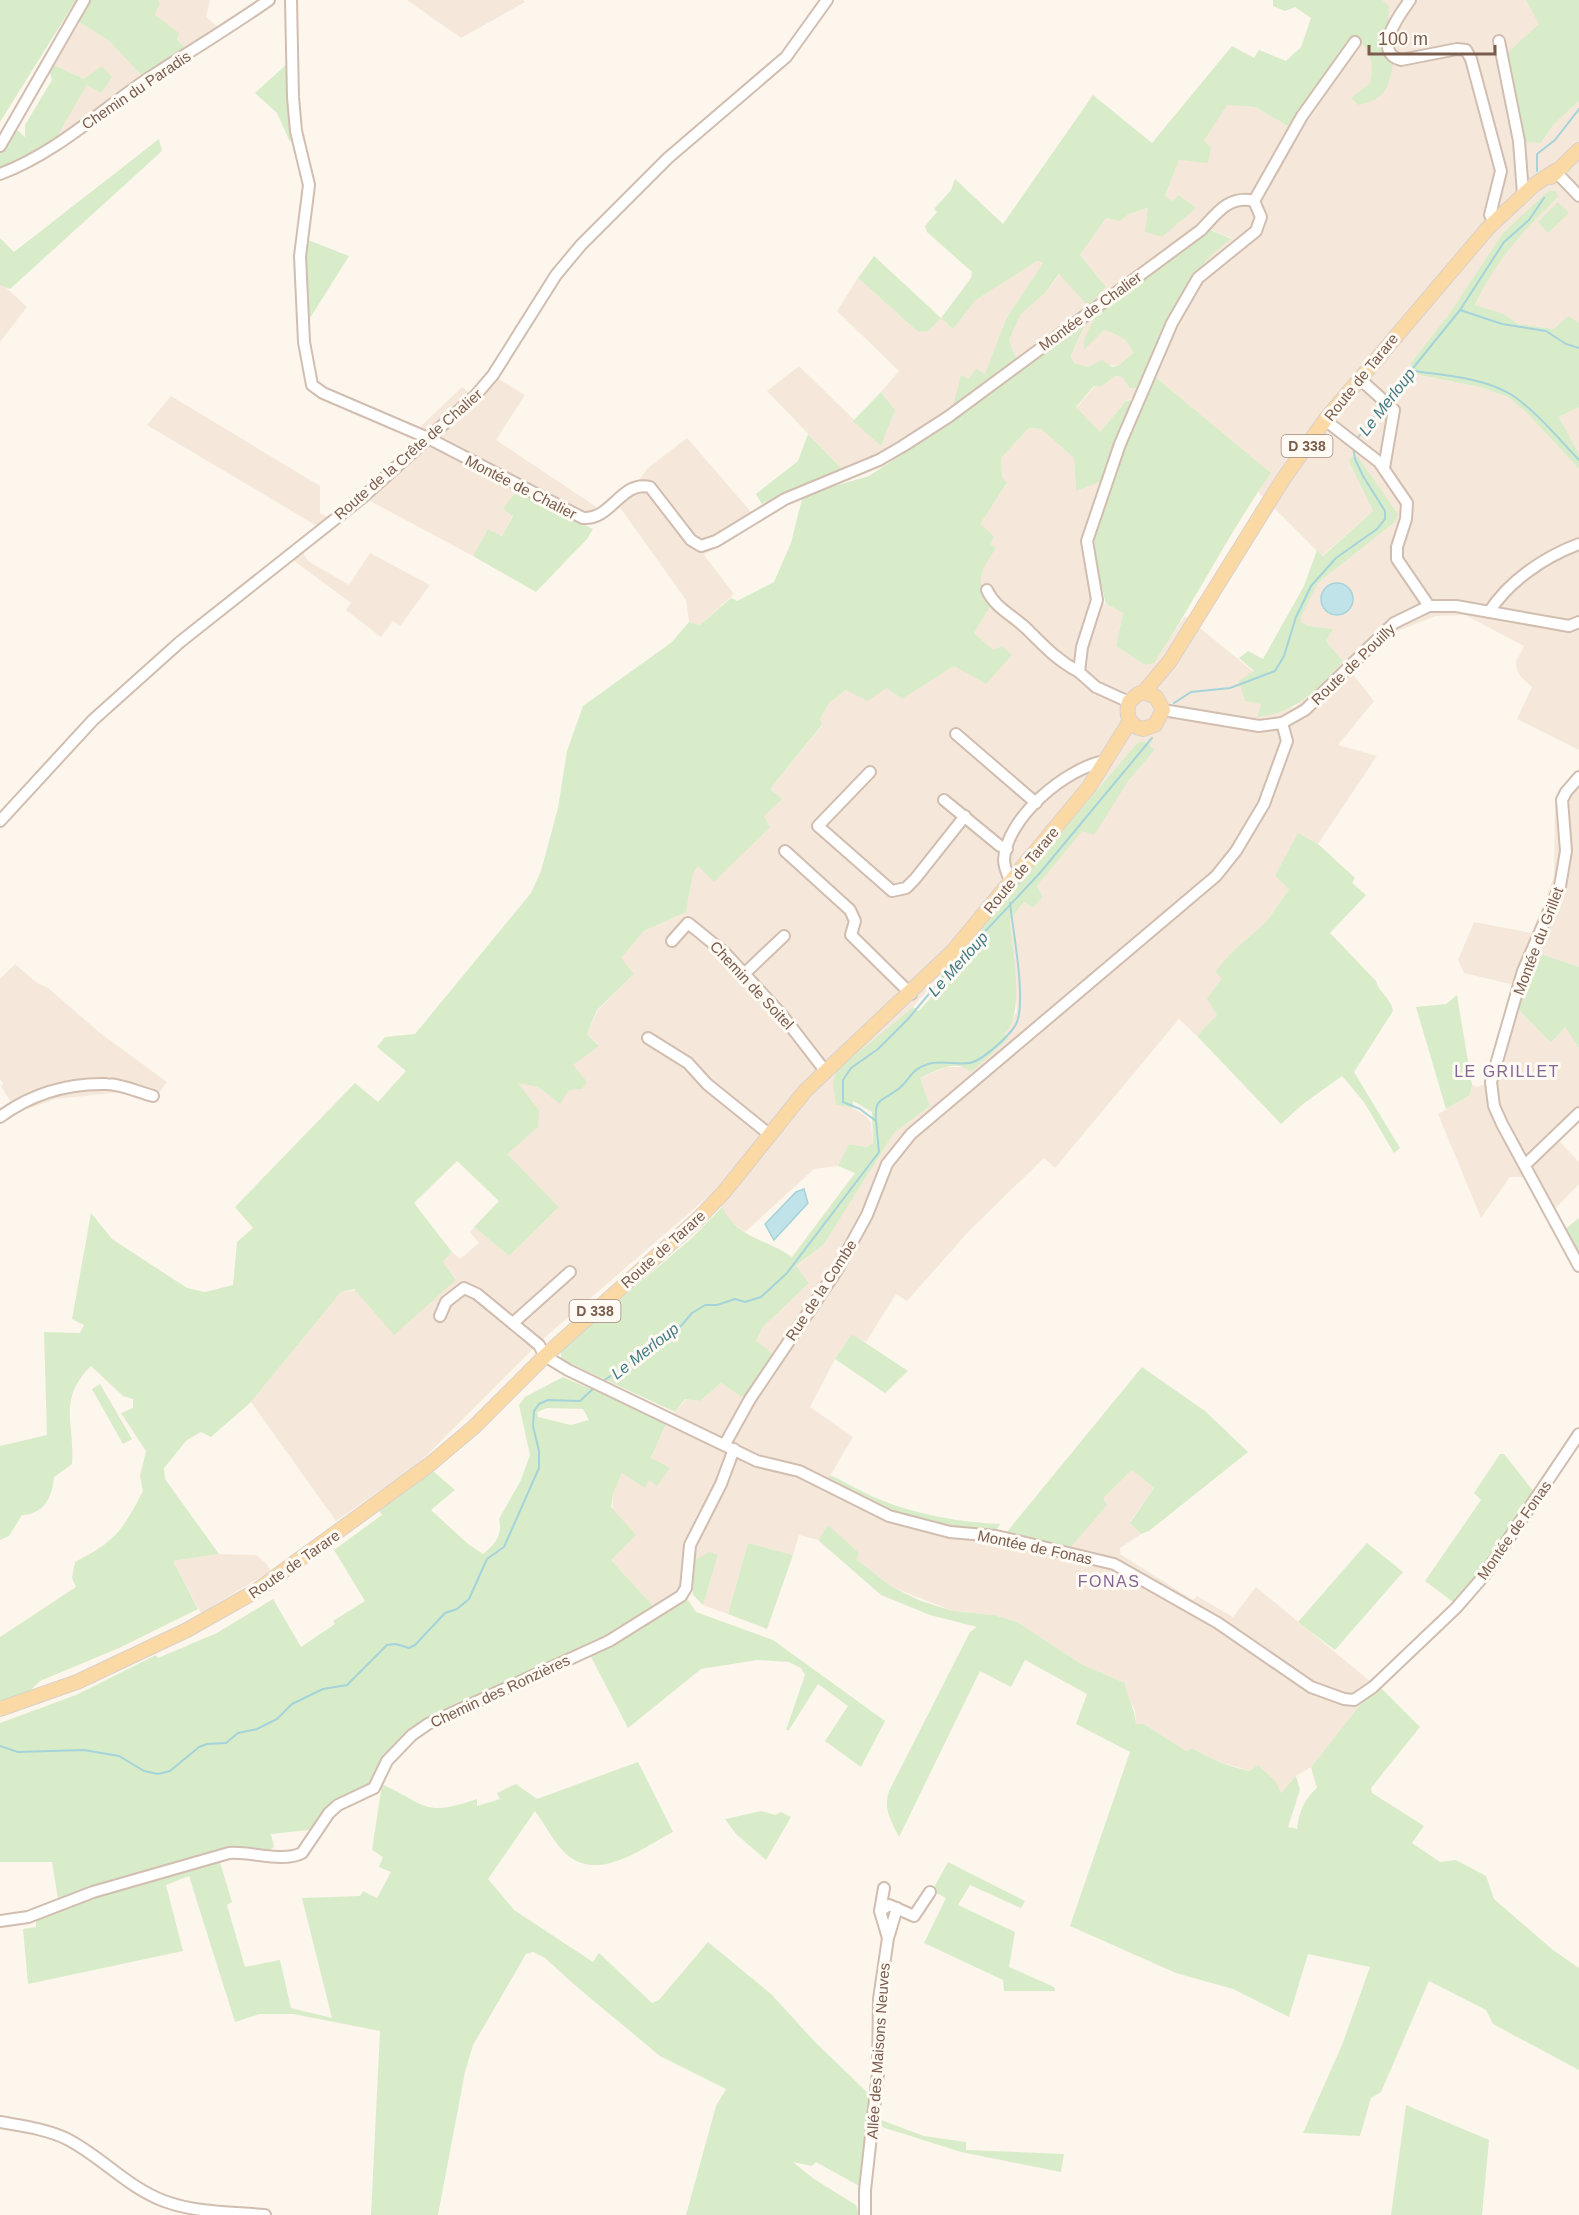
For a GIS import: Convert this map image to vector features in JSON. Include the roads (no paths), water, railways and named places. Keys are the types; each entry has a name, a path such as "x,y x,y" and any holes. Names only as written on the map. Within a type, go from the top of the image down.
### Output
{"main road":[{"name":"Route de Tarare","path":"1469,250 1579,150"},
{"name":"Route de Tarare","path":"1144,692 1170,661 1282,481 1325,420 1415,311 1494,222 1523,194 1555,171"},
{"path":"1134,724 1155,725 1170,661"},
{"path":"1134,724 1127,714 1129,702 1138,694 1144,692 1160,704"},
{"name":"Route de Tarare","path":"0,1709 44,1695 106,1668 201,1623 256,1591 438,1458 474,1427 545,1356 698,1219 724,1192 805,1091 911,994 953,951 1089,787 1105,761 1134,724"},
{"path":"1089,787 1134,724"}],"street":[{"path":"0,146 84,0"},
{"name":"Chemin du Paradis","path":"0,174 60,141 147,80 203,46 269,0"},
{"path":"291,0 292,97 296,131 309,185 300,256 308,376 312,385 323,393 428,438"},
{"name":"Route de la Crête de Chalier","path":"0,821 93,720 163,658 363,497 487,383 556,275 580,245 668,158 786,57 826,0"},
{"path":"1410,0 1394,23 1388,40 1389,53 1401,60 1457,49 1466,50 1471,58 1501,171 1490,215 1494,222"},
{"path":"1499,41 1519,141 1523,194"},
{"path":"1079,672 1082,646 1097,600 1087,541 1104,485 1172,323 1198,278 1256,231 1261,217 1254,201 1302,116 1355,42"},
{"path":"1555,171 1579,196"},
{"name":"Montée de Chalier","path":"428,438 583,518 598,517 632,487 640,485 650,487 690,540 701,546 707,545 785,499 879,460 903,447 948,417 1201,230 1233,200 1241,198 1254,201"},
{"path":"1360,380 1382,397 1394,410 1384,468"},
{"path":"1325,420 1364,448 1384,468 1407,503 1397,559 1429,606"},
{"path":"1489,612 1499,597 1515,582 1562,550 1579,544"},
{"path":"987,590 992,600 1027,629 1046,651 1079,672 1096,687 1129,702"},
{"name":"Route de Pouilly","path":"1160,704 1259,726 1282,723 1305,710 1394,623 1429,606 1456,606 1574,624"},
{"path":"1574,624 1579,633"},
{"name":"Rue de la Combe","path":"730,1446 750,1399 837,1270 867,1215 887,1164 911,1134 1216,876 1236,851 1264,804 1287,741 1282,723"},
{"path":"956,734 1036,803"},
{"path":"1011,883 1004,862 1007,849 1023,818 1068,774 1105,761"},
{"path":"870,772 818,826 892,891 906,888 915,879 965,816"},
{"name":"Montée du Grillet","path":"1579,777 1562,800 1566,851 1560,886 1523,971 1491,1082 1494,1106 1579,1266"},
{"path":"944,800 1000,846 1007,849"},
{"path":"785,851 850,910 855,921 851,935 911,994"},
{"name":"Chemin de Soitel","path":"672,941 688,923 725,953 782,1015 826,1072"},
{"path":"743,975 784,936"},
{"path":"648,1038 688,1063 707,1084 769,1134"},
{"path":"0,1117 20,1102 54,1089 108,1084 153,1096"},
{"path":"1525,1165 1579,1113"},
{"path":"513,1323 570,1272"},
{"name":"Montée de Fonas","path":"440,1316 446,1302 464,1288 477,1294 513,1323 539,1345 545,1356 590,1381 770,1466 799,1472 889,1516 950,1532 996,1536 1114,1564 1218,1623 1311,1687 1332,1696 1354,1700 1373,1687 1456,1608 1483,1577 1579,1434"},
{"name":"Chemin des Ronzières","path":"0,1921 28,1917 93,1892 229,1853 246,1852 284,1856 302,1853 329,1813 338,1805 374,1788 387,1761 412,1735 428,1724 609,1641 681,1596 686,1588 690,1545 721,1484 730,1446"},
{"name":"Allée des Maisons Neuves","path":"865,2215 865,2190 878,2081 880,1982 888,1938 880,1911 885,1888"},
{"path":"880,1911 889,1905 914,1916 930,1892"},
{"path":"888,1938 897,1908"},
{"path":"0,2122 42,2130 66,2139 124,2180 164,2201 208,2211 265,2215"}],"water":[{"path":"1337,583 1348,588 1353,599 1348,610 1337,615 1326,610 1321,599 1326,588"},
{"path":"804,1189 808,1203 774,1240 765,1224 796,1192"}],"waterway":[{"name":"Le Merloup","path":"1537,171 1537,154 1555,140 1579,109"},
{"name":"Le Merloup","path":"1388,399 1460,310 1504,242 1529,220 1544,198"},
{"path":"1460,310 1502,324 1546,331 1566,344 1579,348"},
{"path":"1413,371 1477,381 1501,389 1539,417 1579,460"},
{"name":"Le Merloup","path":"1357,439 1383,405"},
{"name":"Le Merloup","path":"1174,703 1191,692 1230,688 1275,671 1284,656 1296,617 1311,586 1336,558 1377,529 1385,519 1385,511 1355,459 1353,446"},
{"name":"Le Merloup","path":"602,1382 681,1326 692,1313 705,1305 717,1305 735,1299 745,1302 761,1297 787,1273 879,1152 876,1121 860,1109 843,1102 843,1080 851,1068 878,1049 908,1019 948,971 1039,874 1152,738"},
{"path":"876,1121 876,1108 880,1101 901,1087 917,1069 933,1063 969,1063 981,1058 996,1047 1014,1027 1017,1022 1020,997 1010,903"},
{"name":"Le Merloup","path":"0,1746 18,1752 84,1750 119,1756 144,1771 158,1774 170,1771 199,1747 226,1743 238,1733 257,1729 277,1719 292,1704 323,1689 347,1685 387,1645 396,1644 409,1648 415,1645 445,1613 457,1609 469,1599 487,1559 504,1547 539,1468 539,1451 533,1426 534,1411 539,1404 548,1400 580,1401 595,1387"}],"district":[{"name":"LE GRILLET","path":"1507,1071"},
{"name":"FONAS","path":"1109,1581"}]}
